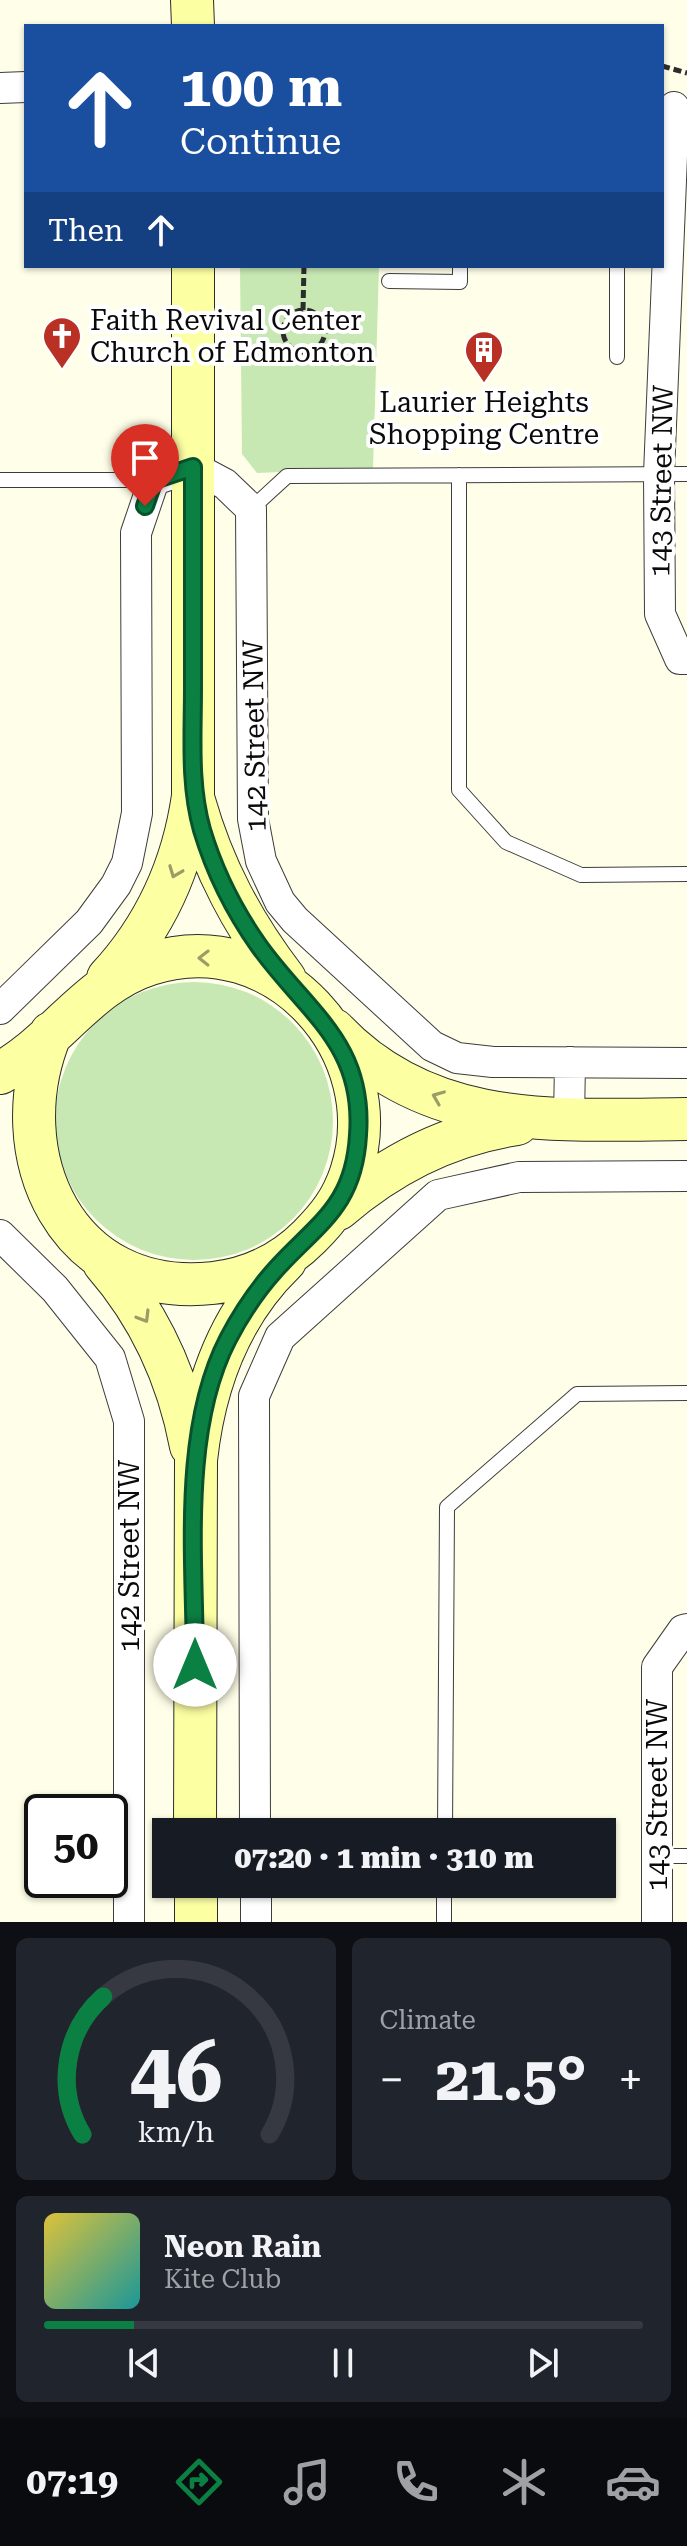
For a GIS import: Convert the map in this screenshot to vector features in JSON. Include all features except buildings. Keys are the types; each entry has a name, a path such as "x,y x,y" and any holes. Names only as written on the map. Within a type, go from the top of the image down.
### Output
{"main road":[{"path":"192,0 193,24"},
{"name":"142 Street NW","path":"83,1001 126,958 160,908 182,853 193,796 193,268"},
{"name":"142 Street NW","path":"193,796 217,870 234,905 286,981"},
{"path":"0,1073 31,1052 83,1001 128,972 178,958 245,963 286,981 363,1056 414,1087 443,1100 505,1116 569,1120 687,1119"},
{"path":"320,1015 346,1058 358,1108 354,1163 334,1213"},
{"path":"51,1033 35,1076 30,1123 38,1172 59,1217"},
{"path":"195,1818 199,1429 215,1369 241,1315 277,1268 334,1213 377,1178 432,1148 499,1127 569,1120"},
{"path":"0,1163 26,1181 96,1255 138,1306 172,1372 184,1411 196,1491"},
{"path":"96,1255 144,1278 196,1285 251,1275 299,1248"},
{"path":"196,1898 196,1922"}],"street":[{"path":"0,88 24,87"},
{"name":"143 Street NW","path":"674,107 665,246 673,474 660,614 683,659"},
{"path":"0,1009 89,922 110,895 127,863 137,813 136,533 154,480 193,467 225,484 251,509"},
{"name":"142 Street NW","path":"251,509 253,819 258,851 269,882 295,920 432,1046 457,1058 493,1062 687,1063"},
{"path":"569,1120 570,1062"},
{"path":"255,1818 254,1396 280,1337 438,1195 519,1177 687,1176"},
{"name":"142 Street NW","path":"0,1235 55,1289 110,1358 129,1421 129,1922"},
{"name":"143 Street NW","path":"657,1922 657,1667 683,1630 687,1629"},
{"path":"256,1898 256,1922"}],"lane":[{"path":"389,281 460,282 460,268"},
{"path":"617,268 617,357"},
{"path":"251,509 287,476 673,474"},
{"path":"459,475 459,790 506,842 581,875 687,874"},
{"path":"0,480 154,480"},
{"path":"445,1818 447,1507 577,1394 687,1393"},
{"path":"657,1856 687,1856"},
{"path":"444,1898 444,1922"}],"path":[{"path":"664,67 687,73"},
{"path":"303,310 304,268"},
{"path":"303,310 317,315 325,328 321,344 305,353 288,346 282,329 286,319 303,310"}],"green space":[{"path":"240,268 379,268 373,468 257,473 242,454"},
{"path":"194,982 221,985 247,993 271,1006 292,1023 309,1044 322,1068 330,1094 333,1121 330,1148 322,1174 309,1198 292,1219 271,1236 247,1249 221,1257 194,1260 167,1257 141,1249 117,1236 96,1219 79,1198 66,1174 58,1148 55,1121 58,1094 66,1068 79,1044 96,1023 117,1006 141,993 167,985"}],"place":[{"name":"Faith Revival Center Church of Edmonton","path":"62,370"},
{"name":"Laurier Heights Shopping Centre","path":"484,384"}],"route":[{"path":"145,506 154,480 193,467 193,796 203,834 234,905 258,945 286,981 320,1015 334,1036 346,1058 358,1108 354,1163 334,1213 277,1268 241,1315 215,1369 206,1399 196,1460 195,1665"}]}
